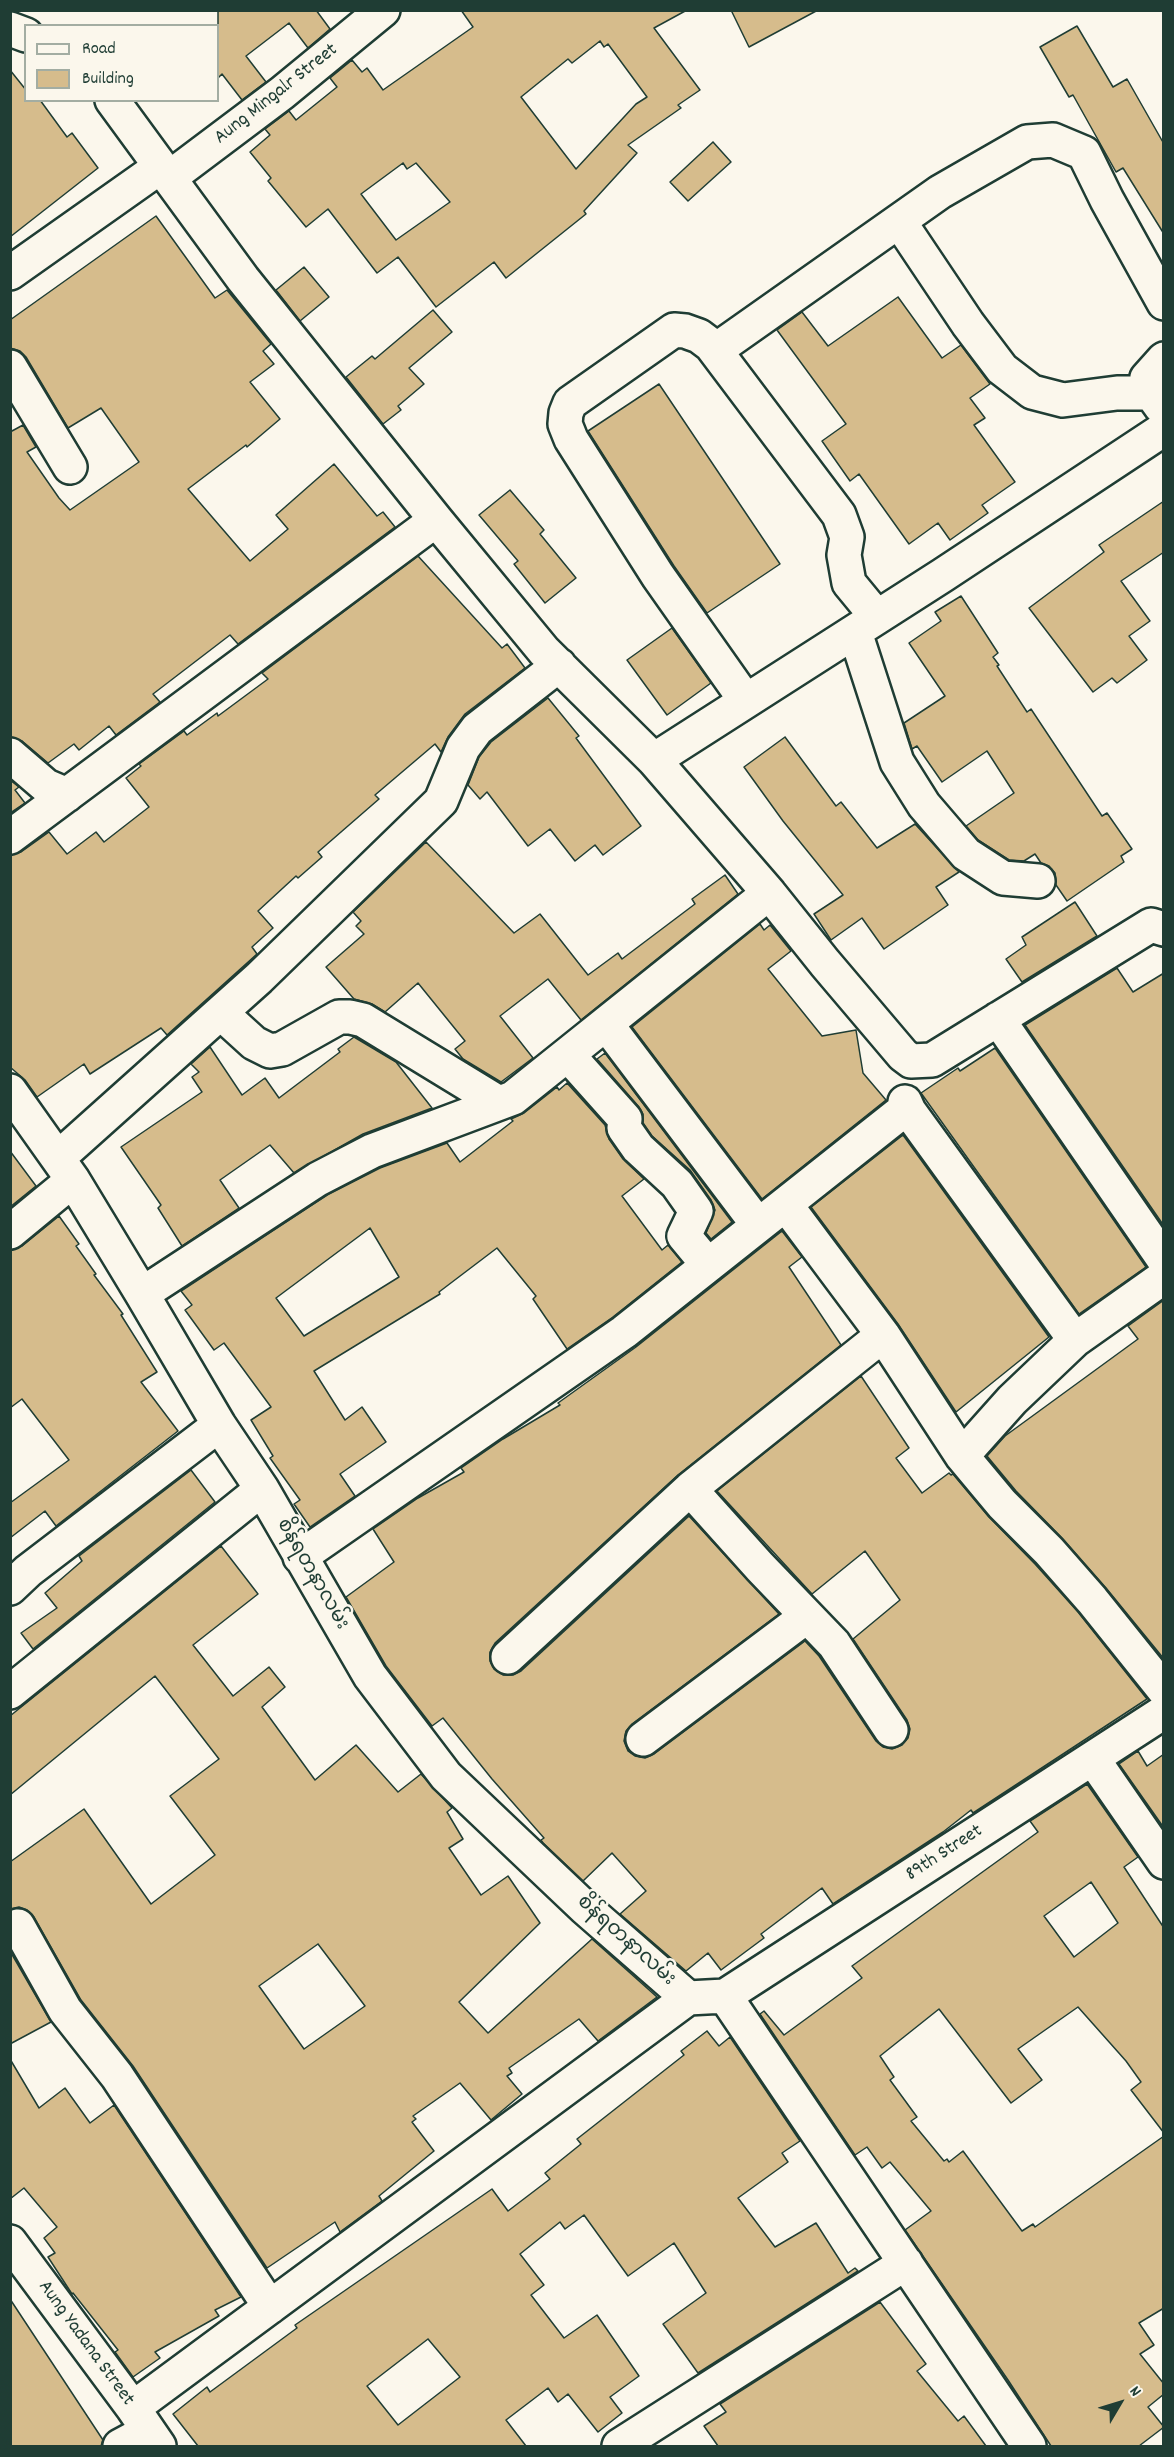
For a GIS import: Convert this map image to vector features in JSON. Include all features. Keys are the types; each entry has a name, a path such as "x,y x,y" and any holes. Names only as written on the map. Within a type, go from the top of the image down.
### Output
{"street":[{"name":"Aung Mingalr Street","path":"10,273 165,173 282,93 383,10"},
{"path":"113,102 243,279 544,651 654,760 769,893 903,1055 911,1061 932,1060 1151,925 1164,929"},
{"path":"716,350 940,192 1028,142 1053,140 1084,153 1107,200 1164,303"},
{"path":"899,221 968,324 1002,369 1032,392 1063,400 1118,393 1157,401"},
{"path":"746,701 658,576 571,439 565,424 570,403 674,330 699,336 716,350 839,515 847,537 844,555 849,583 866,624 897,762 924,805 966,854 1003,878 1038,881"},
{"path":"1157,401 1147,378 1164,359"},
{"path":"10,367 70,467"},
{"path":"654,760 1164,429"},
{"path":"10,837 436,520"},
{"path":"10,1232 65,1169 221,1013 441,801 463,748 477,729 559,665"},
{"path":"10,755 46,786 67,795"},
{"path":"142,1294 318,1179 372,1151 513,1098 769,893"},
{"path":"221,1013 254,1043 270,1051 282,1049 339,1017 363,1020 499,1103"},
{"path":"998,1019 1164,1260"},
{"path":"607,1025 759,1226"},
{"path":"568,1055 625,1119 624,1128 638,1148 677,1185 696,1211 684,1236 708,1265"},
{"path":"300,1557 624,1332 786,1205 904,1110 905,1102 924,1061"},
{"name":"စိန်ရတနာလမ်း","path":"10,1091 65,1169 142,1294 219,1425 262,1489 370,1676 446,1776 585,1908 688,1998"},
{"path":"905,1102 909,1112 1075,1340"},
{"path":"786,1205 883,1335 962,1456 1002,1504 1049,1551 1092,1600 1164,1690"},
{"path":"962,1456 1012,1400 1075,1340 1164,1277"},
{"path":"508,1657 690,1488 883,1335"},
{"path":"10,1587 219,1425"},
{"path":"690,1488 760,1567 834,1644 891,1730"},
{"path":"10,1692 262,1489"},
{"path":"643,1739 807,1616"},
{"name":"89th Street","path":"725,1996 1164,1712"},
{"path":"1094,1759 1164,1862"},
{"path":"18,1926 65,2010 117,2076 270,2307"},
{"path":"120,2446 147,2428 270,2307 688,1998 725,1996 1029,2446"},
{"name":"Aung Yadana Street","path":"10,2242 147,2428"},
{"path":"619,2446 906,2264"}],"building":[{"path":"218,10 316,10 330,29 308,48 289,23 246,56 266,82 242,100 222,74 219,77"},
{"path":"461,10 687,10 654,28 700,90 678,105 681,108 628,145 637,153 584,211 586,214 506,278 494,262 436,307 398,257 377,273 328,209 306,227 268,181 271,178 250,152 270,135 265,129 289,111 296,120 337,87 330,78 352,60 362,72 367,68 383,90 473,27","holes":["600,41 604,47 608,44 647,97 636,104 576,169 521,97 568,59 572,63","403,163 407,169 416,163 450,202 396,240 361,194"]},
{"path":"731,10 818,10 749,47"},
{"path":"1077,26 1113,87 1127,79 1164,144 1164,234 1123,168 1116,172 1073,95 1069,97 1040,47"},
{"path":"10,70 24,88 24,102 41,102 67,137 72,133 98,168 10,237"},
{"path":"713,142 731,162 688,201 670,182"},
{"path":"156,216 215,298 227,290 271,344 263,351 274,364 250,382 280,419 247,447 246,445 188,489 250,561 288,529 276,515 334,464 377,516 383,512 395,527 238,644 230,635 153,694 160,702 116,735 109,726 79,750 74,744 48,763 22,741 10,737 10,428 12,431 23,425 36,447 27,452 70,510 139,462 101,408 68,428 26,357 20,351 10,348 10,320"},
{"path":"304,267 329,297 300,321 276,290"},
{"path":"898,297 942,358 961,345 990,384 970,398 985,418 974,425 1015,482 982,505 988,513 950,540 938,523 909,544 859,474 850,481 822,441 846,424 777,330 802,312 828,346"},
{"path":"433,310 452,332 409,368 424,384 398,406 401,410 383,424 346,377 372,356 375,359"},
{"path":"659,384 780,564 707,613 674,566 588,431"},
{"path":"510,490 544,530 540,534 576,578 545,603 514,564 518,561 479,515"},
{"path":"1164,501 1164,552 1121,581 1150,621 1129,636 1147,660 1117,683 1112,678 1093,692 1029,608 1104,552 1099,545"},
{"path":"418,556 502,648 507,644 525,668 465,714 448,737 441,752 435,744 375,795 379,799 318,852 322,857 298,878 296,876 258,911 273,928 252,947 257,954 167,1035 161,1028 90,1074 84,1064 37,1097 25,1080 10,1067 10,855 21,852 49,832 67,854 96,832 104,842 149,807 126,778 141,766 139,764 184,731 187,735 217,713 218,716 268,679 262,673"},
{"path":"961,596 998,653 993,657 999,665 997,666 1027,712 1031,709 1102,816 1107,813 1132,849 1121,856 1124,862 1067,901 1056,885 1055,873 1049,866 1041,863 1035,854 1024,861 1009,860 978,840 966,826 1014,793 987,751 942,782 917,746 912,749 904,723 945,696 909,643 941,621 935,612"},
{"path":"672,628 711,683 667,715 627,660"},
{"path":"548,698 579,736 576,738 641,826 603,855 595,845 575,861 550,829 528,846 487,792 480,799 468,785 479,757 491,742"},
{"path":"785,737 836,806 841,802 877,848 915,824 959,872 936,887 948,905 884,949 862,918 831,940 814,914 843,895 783,821 744,767"},
{"path":"10,780 19,787 15,790 25,803 10,813"},
{"path":"426,842 514,933 540,914 588,975 618,953 622,959 695,904 692,899 725,875 738,894 581,1020 548,979 500,1016 533,1058 501,1082 463,1059 455,1049 465,1041 418,983 385,1012 372,1004 354,999 326,967 364,934 356,926 361,921 353,912"},
{"path":"1075,902 1097,936 1022,982 1006,959 1026,945 1022,937"},
{"path":"760,924 764,930 770,925 791,951 768,969 822,1036 856,1030 863,1073 886,1100 762,1199 632,1027"},
{"path":"1117,968 1133,992 1164,973 1164,1226 1025,1025"},
{"path":"354,1037 396,1062 432,1108 363,1134 294,1173 270,1145 220,1180 239,1208 182,1246 158,1208 161,1205 121,1147 202,1092 192,1077 199,1072 191,1064 210,1047 242,1095 265,1078 279,1098 340,1052 338,1049"},
{"path":"995,1048 1146,1267 1079,1314 921,1093 958,1068 960,1071"},
{"path":"605,1053 732,1222 711,1239 706,1233 715,1210 711,1200 690,1170 652,1136 643,1123 643,1114 639,1107 597,1059"},
{"path":"567,1083 605,1125 609,1139 623,1159 644,1179 622,1196 662,1250 668,1245 682,1262 613,1317 567,1349 533,1299 536,1296 497,1248 439,1292 440,1294 314,1371 345,1420 362,1407 386,1442 340,1474 355,1496 310,1527 294,1504 300,1500 270,1458 273,1456 251,1420 271,1407 224,1343 214,1350 185,1310 192,1305 181,1291 327,1195 380,1168 447,1143 460,1162 513,1121 511,1119 524,1113 557,1087 559,1090","holes":["370,1228 399,1277 304,1336 276,1298"]},
{"path":"903,1135 1049,1337 956,1412 898,1324 811,1207"},
{"path":"10,1151 36,1186 10,1207"},
{"path":"59,1216 79,1244 76,1246 96,1274 94,1275 123,1314 121,1315 157,1372 141,1382 178,1431 56,1526 45,1511 10,1538 10,1503 69,1460 22,1399 10,1408 10,1250 22,1246"},
{"path":"782,1231 802,1257 789,1267 841,1345 678,1475 495,1643 490,1652 490,1661 494,1669 503,1675 513,1675 521,1671 689,1516 779,1614 632,1724 626,1731 624,1741 628,1751 635,1756 645,1758 654,1754 805,1641 819,1656 876,1741 883,1747 892,1749 902,1745 908,1738 910,1729 907,1720 853,1639 900,1600 865,1551 812,1594 717,1491 861,1376 909,1448 896,1458 922,1493 949,1473 953,1474 989,1517 1078,1612 1147,1699 973,1813 971,1810 943,1832 833,1904 822,1888 761,1934 764,1938 721,1970 708,1953 686,1971 620,1914 646,1891 612,1853 583,1881 543,1843 541,1840 544,1838 443,1718 432,1726 386,1666 346,1597 394,1562 373,1529 418,1498 464,1472 461,1468 503,1439 560,1405 558,1403 636,1347"},
{"path":"1164,1300 1164,1659 1106,1588 1063,1539 1016,1491 987,1456 1005,1436 1138,1339 1128,1326"},
{"path":"191,1470 215,1502 33,1649 21,1633 57,1608 45,1593 82,1561 79,1556"},
{"path":"221,1546 258,1594 193,1645 233,1696 269,1667 285,1687 262,1707 315,1780 356,1745 398,1792 421,1774 452,1808 447,1812 463,1839 449,1848 481,1895 508,1876 540,1923 459,2002 488,2033 592,1939 657,1997 598,2041 579,2019 509,2068 512,2073 507,2076 522,2094 491,2120 460,2083 413,2116 416,2119 412,2122 434,2151 379,2196 382,2201 340,2232 335,2222 267,2268 133,2066 81,2000 34,1917 27,1910 19,1907 10,1909 10,1862 84,1809 151,1904 215,1855 170,1796 219,1759 155,1676 10,1795 10,1716","holes":["318,1944 365,2006 304,2049 259,1986"]},
{"path":"1138,1751 1147,1766 1164,1754 1164,1828 1119,1764"},
{"path":"1087,1784 1138,1857 1124,1867 1164,1928 1164,2133 1131,2090 1141,2082 1126,2061 1078,2007 1018,2049 1042,2080 1011,2103 939,2009 880,2056 894,2077 890,2080 917,2117 911,2121 944,2161 947,2159 949,2162 963,2151 1022,2231 1033,2224 1035,2227 1164,2136 1164,2308 1139,2323 1154,2345 1140,2354 1164,2384 1164,2394 1148,2407 1164,2427 1139,2446 1051,2446 905,2230 931,2211 890,2162 882,2168 867,2147 855,2155 760,2014 764,2011 784,2035 862,1978 852,1966 1038,1832 1030,1821","holes":["1091,1882 1118,1923 1074,1957 1044,1916"]},
{"path":"10,1951 51,2022 10,2044"},
{"path":"707,2031 719,2046 730,2037 800,2141 782,2153 788,2162 738,2198 775,2247 816,2223 848,2273 855,2268 858,2271 698,2373 663,2324 706,2293 674,2243 628,2276 584,2215 565,2229 560,2222 520,2254 544,2285 531,2295 564,2338 597,2315 639,2376 610,2397 622,2413 598,2432 568,2394 558,2402 548,2388 506,2420 526,2446 198,2446 173,2414 207,2387 210,2392 297,2328 295,2325 492,2189 508,2211 550,2179 545,2173 581,2144 577,2139 684,2055 681,2051","holes":["428,2339 460,2377 398,2425 367,2386"]},
{"path":"10,2059 39,2108 65,2088 90,2123 114,2105 241,2297 215,2310 219,2316 155,2352 160,2358 133,2377 115,2352 118,2350 72,2294 48,2257 55,2253 44,2238 57,2227 24,2188 10,2199"},
{"path":"10,2299 103,2440 101,2446 10,2446"},
{"path":"880,2302 926,2364 917,2371 958,2421 964,2416 986,2446 718,2446 704,2426 726,2412 720,2404"}]}
